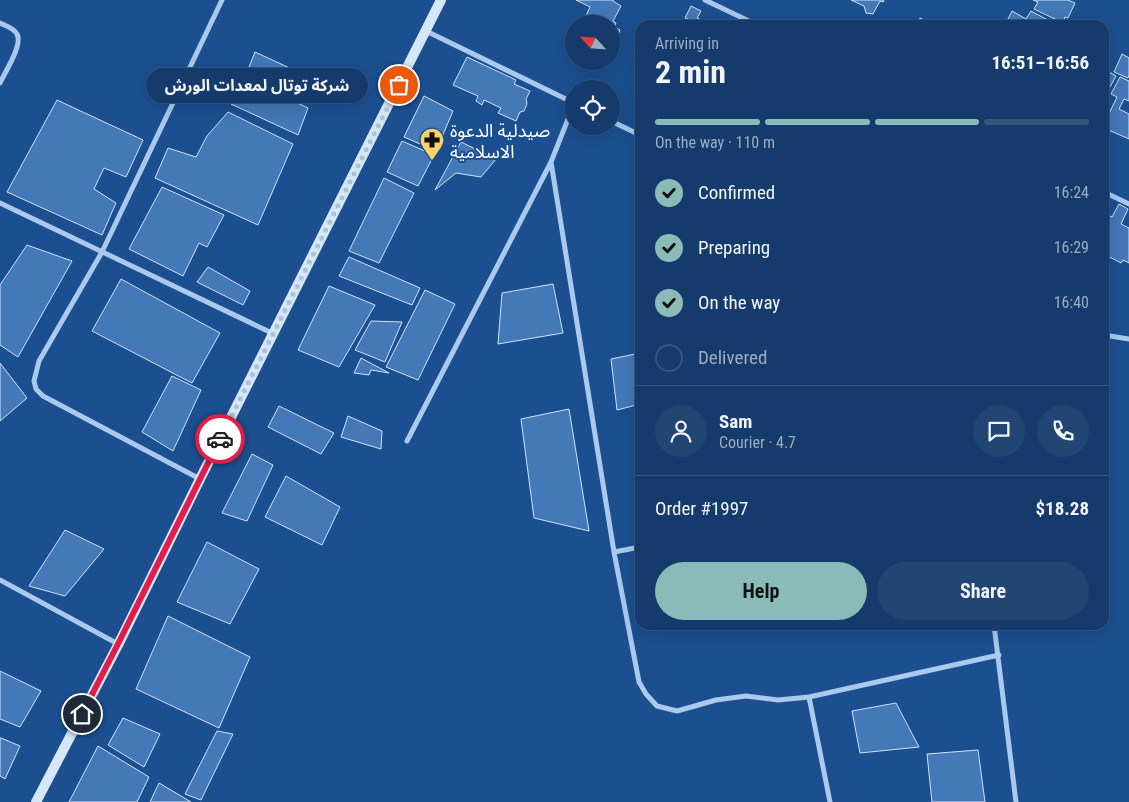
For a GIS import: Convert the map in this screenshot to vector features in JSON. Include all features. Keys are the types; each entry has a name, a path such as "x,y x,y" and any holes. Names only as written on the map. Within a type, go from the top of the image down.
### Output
{"street":[{"path":"200,480 43,396 36,389 34,381 39,361 102,252 222,0"},
{"path":"36,802 118,644 441,0"},
{"path":"705,0 747,20"},
{"path":"0,23 14,30 19,39 16,51 0,83"},
{"path":"426,31 565,100"},
{"path":"620,125 635,133"},
{"path":"407,441 552,162 565,128"},
{"path":"552,162 614,552 638,682 646,694 657,706 677,711 716,700 746,696 778,700 808,698 999,656"},
{"path":"1109,194 1129,204"},
{"path":"0,203 274,334"},
{"path":"1109,336 1129,338"},
{"path":"614,552 635,548"},
{"path":"0,580 118,644"},
{"path":"995,630 1016,802"},
{"path":"808,698 830,802"}],"building":[{"path":"576,0 613,0 621,6 616,15 586,15 590,7"},
{"path":"851,0 884,0 883,2 880,1 873,14 866,13 864,6"},
{"path":"1033,0 1068,0 1075,3 1068,18 1065,17 1064,20 1057,20 1034,9 1038,2"},
{"path":"691,6 701,11 697,18 701,20 685,18"},
{"path":"1012,11 1026,19 1031,11 1048,20 1008,20"},
{"path":"255,52 320,82 313,99 247,72"},
{"path":"1122,54 1129,58 1128,78 1114,72"},
{"path":"467,57 516,80 514,84 530,91 526,99 527,104 524,111 520,112 516,121 498,113 501,108 484,100 482,105 476,101 478,96 453,85"},
{"path":"1109,72 1116,76 1109,86"},
{"path":"243,76 308,108 298,135 231,104"},
{"path":"1120,77 1129,81 1129,101 1124,99 1119,109 1129,114 1129,139 1109,130 1109,114 1117,97 1111,94"},
{"path":"424,96 453,111 436,151 404,137"},
{"path":"57,100 143,140 126,177 104,168 94,189 116,203 102,235 7,192"},
{"path":"228,112 293,144 258,225 155,178 168,148 196,157 207,136"},
{"path":"402,141 434,155 418,186 387,172"},
{"path":"461,142 496,159 481,177 456,173 435,190"},
{"path":"384,178 414,193 379,263 349,251"},
{"path":"162,187 224,215 207,247 199,243 183,276 129,249"},
{"path":"1119,204 1128,209 1121,224 1129,228 1129,263 1123,260 1121,263 1109,257 1109,216 1112,217"},
{"path":"27,245 72,261 18,357 0,345 0,285"},
{"path":"349,257 420,288 412,305 339,276"},
{"path":"208,267 250,291 243,305 197,282"},
{"path":"121,279 220,333 192,383 92,331"},
{"path":"553,284 563,333 498,344 502,293"},
{"path":"329,286 375,305 339,367 298,350"},
{"path":"425,290 455,304 418,380 386,367"},
{"path":"371,321 402,322 385,362 355,350"},
{"path":"635,354 635,405 617,410 611,359"},
{"path":"361,358 389,373 371,370 369,375 354,373"},
{"path":"0,363 27,398 0,421"},
{"path":"172,376 201,390 173,451 142,432"},
{"path":"279,406 334,433 321,454 268,427"},
{"path":"569,409 589,531 534,518 521,419"},
{"path":"348,416 382,431 381,449 341,437"},
{"path":"252,454 273,465 247,521 222,513"},
{"path":"286,476 340,507 322,545 265,517"},
{"path":"65,530 104,549 65,596 29,586"},
{"path":"207,542 259,569 230,624 177,602"},
{"path":"168,616 250,657 219,728 136,689"},
{"path":"0,671 41,691 20,727 0,719"},
{"path":"896,703 919,747 860,753 852,711"},
{"path":"123,718 160,734 144,767 108,745"},
{"path":"217,731 233,734 201,800 185,794"},
{"path":"0,738 20,746 5,779 0,776"},
{"path":"98,746 149,777 137,802 69,802"},
{"path":"978,750 985,802 932,802 927,754"},
{"path":"159,783 191,802 150,802"}],"way so far":[{"path":"220,439 399,85"}],"place":[{"name":"شركة توتال لمعدات الورش","path":"399,85"},
{"name":"صيدلية الدعوة الاسلامية","path":"432,161"}],"route":[{"path":"82,714 220,439"}]}
